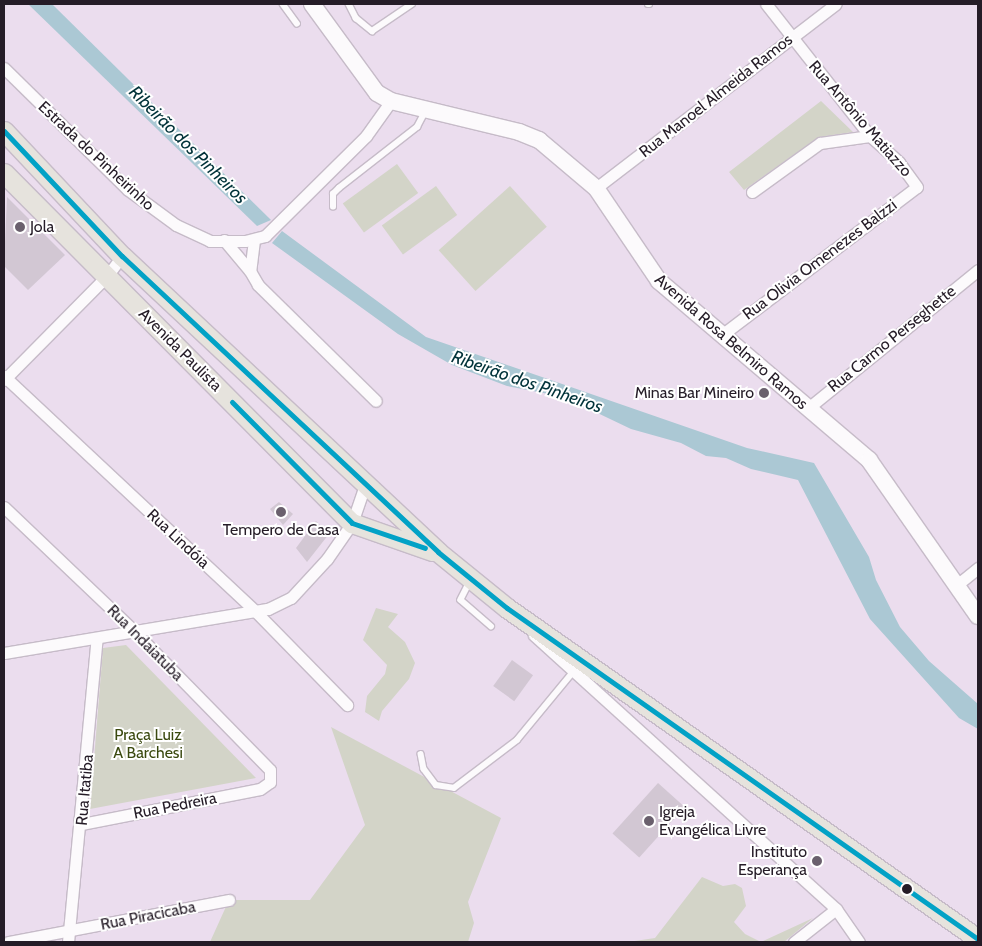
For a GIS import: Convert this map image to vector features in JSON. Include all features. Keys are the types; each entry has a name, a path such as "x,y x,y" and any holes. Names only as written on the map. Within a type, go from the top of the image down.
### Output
{"main road":[{"name":"Avenida Rosa Belmiro Ramos","path":"315,6 368,84 391,101 426,107 539,140 596,188 646,266 883,476 978,616"},
{"name":"Avenida Paulista","path":"4,130 122,256 438,552"},
{"name":"Avenida Paulista","path":"4,173 352,523 438,552"},
{"path":"438,552 507,608 978,939"}],"street":[{"name":"Rua Antônio Matiazzo","path":"766,4 870,136 899,162 917,187"},
{"name":"Rua Manoel Almeida Ramos","path":"596,188 836,4"},
{"name":"Estrada do Pinheirinho","path":"4,68 154,210 200,239 259,238"},
{"path":"250,271 259,238 282,220 366,136 391,101"},
{"path":"752,192 820,143 870,136"},
{"name":"Rua Olivia Omenezes Balzzi","path":"723,334 917,187"},
{"path":"224,240 312,340 376,401"},
{"path":"4,378 107,276 122,256"},
{"name":"Rua Carmo Perseghette","path":"807,409 978,270"},
{"name":"Rua Lindóia","path":"4,378 257,613 347,705"},
{"path":"4,653 257,613 291,598 327,559 352,523 365,485"},
{"name":"Rua Indaiatuba","path":"4,507 134,631 270,770 267,786"},
{"path":"958,584 978,568"},
{"path":"507,608 573,672 836,909 859,942"},
{"name":"Rua Itatiba","path":"69,936 82,824 97,638"},
{"name":"Rua Pedreira","path":"82,824 267,786"},
{"name":"Rua Piracicaba","path":"8,942 69,936 229,900"},
{"path":"794,942 836,909"}],"lane":[{"path":"283,4 297,22"},
{"path":"349,4 356,18 372,31 412,4"},
{"path":"334,207 333,194 417,127 426,107"},
{"path":"472,578 462,600 491,626"},
{"path":"421,754 424,769 436,785 454,788 517,740 573,672"}],"green space":[{"path":"821,101 853,132 819,137 744,190 729,172"},
{"path":"397,164 418,193 364,233 343,203"},
{"path":"436,186 457,215 403,255 382,225"},
{"path":"510,186 547,227 475,291 439,250"},
{"path":"376,608 398,614 388,627 405,642 415,663 409,679 382,711 379,721 365,712 367,696 385,674 387,665 363,640"},
{"name":"Praça Luiz A Barchesi","path":"126,645 256,778 90,809 103,648"},
{"path":"331,727 501,818 468,902 474,923 468,942 210,942 229,900 310,900 365,825"},
{"path":"702,877 723,886 735,884 742,888 746,906 734,922 745,934 761,942 628,942 655,938"},
{"path":"813,918 784,942 761,942"}],"water":[{"name":"Ribeirão dos Pinheiros","path":"28,4 52,4 271,220 257,226"},
{"name":"Ribeirão dos Pinheiros","path":"282,231 426,337 747,448 814,463 869,557 876,580 900,627 929,661 978,704 978,729 959,718 870,619 798,480 751,469 726,458 706,456 681,443 631,429 564,397 507,386 452,365 398,334 272,243"}],"building":[{"name":"Jola","path":"7,197 65,255 28,290 4,266"},
{"name":"Tempero de Casa","path":"279,502 293,514 283,525 270,509"},
{"path":"316,521 329,534 307,562 296,548"},
{"path":"512,660 533,675 514,701 493,686"},
{"name":"Igreja Evangélica Livre","path":"658,783 685,807 639,858 612,834"}],"transit line":[{"path":"4,131 122,256 438,552 507,608 978,939"},
{"path":"232,402 352,523 425,548"}],"place":[{"name":"Jola","path":"20,227"},
{"name":"Minas Bar Mineiro","path":"764,393"},
{"name":"Tempero de Casa","path":"281,512"},
{"name":"Igreja Evangélica Livre","path":"649,821"},
{"name":"Instituto Esperança","path":"817,861"}]}
